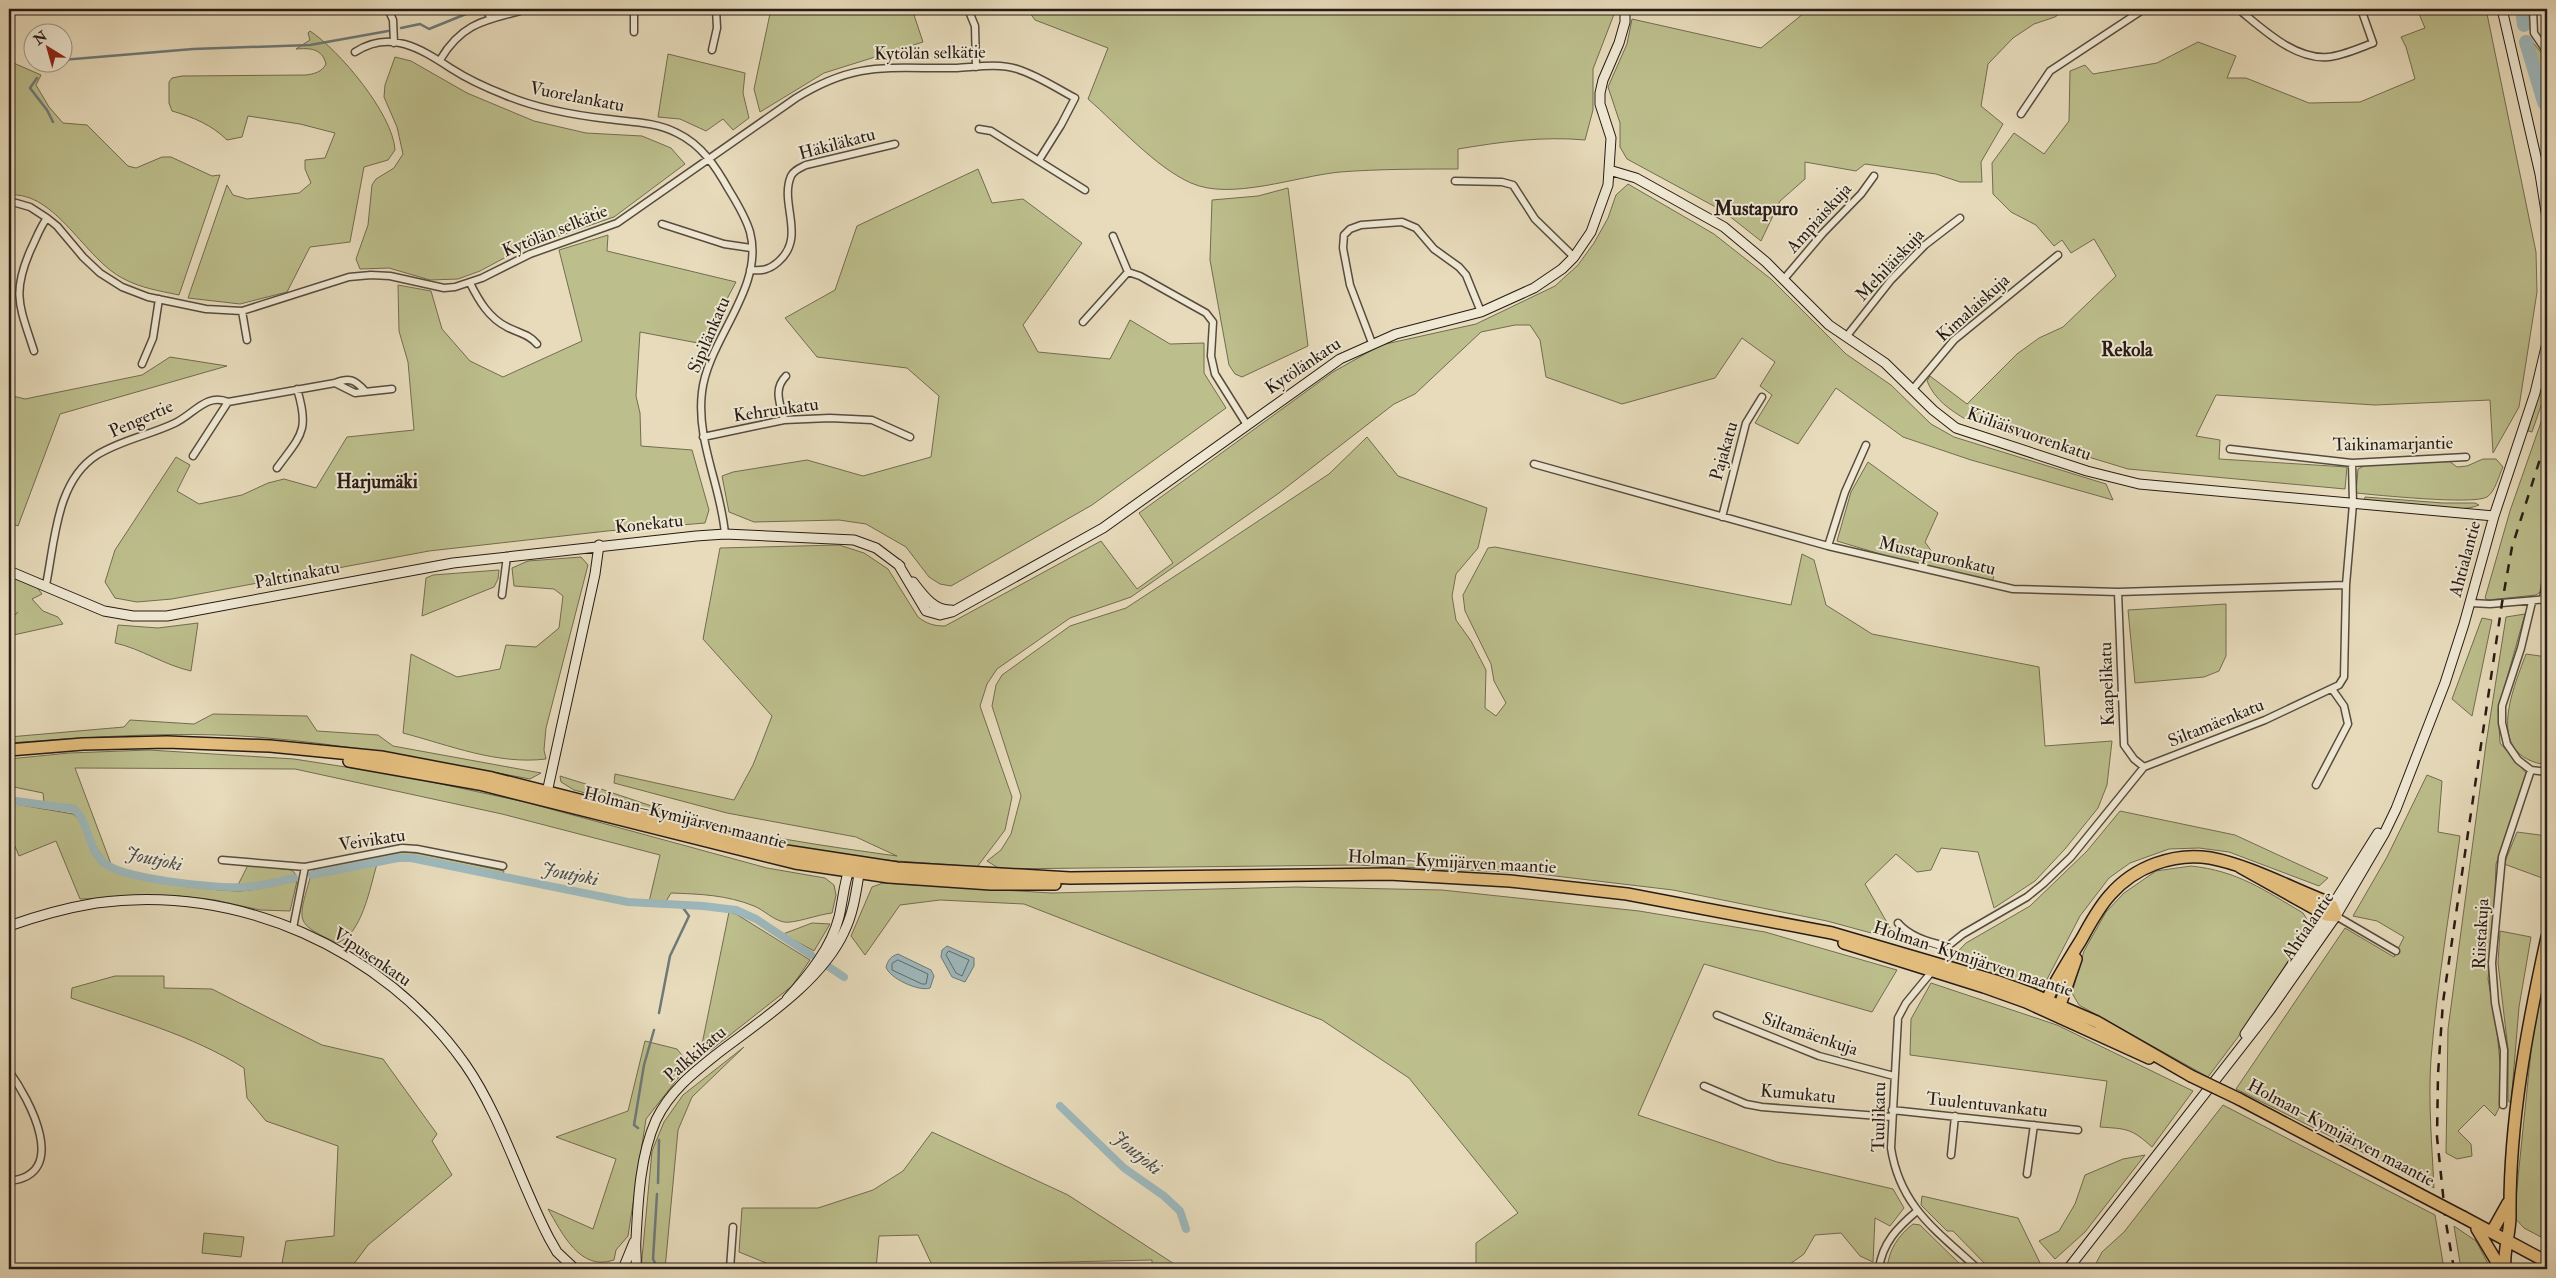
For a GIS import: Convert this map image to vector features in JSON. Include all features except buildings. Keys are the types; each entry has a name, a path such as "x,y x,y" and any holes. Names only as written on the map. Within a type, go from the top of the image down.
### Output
{"highway":[{"name":"Holman–Kymijärven maantie","path":"9,750 128,743 226,744 297,748 381,757 457,770 546,796 854,869 1140,878 1337,874 1510,881 1627,894 1796,925 1871,943 1996,981 2047,1000"},
{"path":"2091,923 2055,1009 2047,1000 2057,979 2101,906 2122,883 2146,868 2162,862 2194,857 2217,860 2240,867 2331,912"},
{"name":"Holman–Kymijärven maantie","path":"1760,919 2055,1009 2239,1099 2474,1223 2547,1256"},
{"path":"2505,1269 2504,1258 2509,1201 2526,1050 2547,937"},
{"path":"2494,1228 2509,1201"},
{"name":"Holman–Kymijärven maantie","path":"2474,1223 2494,1228 2507,1239"},
{"path":"2474,1223 2501,1269"},
{"name":"Holman–Kymijärven maantie","path":"2522,1246 2547,1262"}],"street":[{"path":"388,9 393,20 394,43"},
{"path":"487,9 490,18"},
{"path":"440,60 449,45 462,32 490,18 528,9"},
{"path":"634,9 634,32"},
{"path":"712,50 717,28 716,9"},
{"path":"968,9 975,26 976,68"},
{"name":"Kytölänkatu","path":"920,598 926,611 932,614 947,614 959,608 1103,528 1340,359 1372,343 1482,312 1534,288 1562,269 1584,244 1599,215 1608,185 1611,138 1602,112 1600,93 1603,80 1619,43 1625,22 1625,9"},
{"path":"2021,114 2050,71 2144,9"},
{"path":"2238,9 2274,37 2299,52 2328,57 2373,44 2361,9"},
{"path":"2502,9 2544,174 2547,218"},
{"path":"2533,9 2534,32 2547,52"},
{"name":"Vuorelankatu","path":"355,52 374,43 394,43 416,48 440,60 470,79 532,105 581,116 669,129 688,139 708,158"},
{"name":"Kytölän selkätie","path":"9,201 30,207 47,218 100,273 122,287 160,300 206,309 242,311 350,277 390,276 444,288 470,283 530,254 617,223 708,158 803,94 843,75 880,67 976,68 997,66 1018,69 1075,98 1039,160"},
{"path":"979,129 991,131 1085,190"},
{"name":"Häkiläkatu","path":"750,270 768,269 784,257 790,247 792,227 790,182 794,171 806,166 895,144"},
{"name":"Sipilänkatu","path":"708,158 745,220 752,248 750,270 741,298 707,366 700,415 703,437 722,509 725,534"},
{"name":"Kiiliäisvuorenkatu","path":"1610,170 1636,178 1724,228 1784,279 1829,325 1885,363 1933,410 1956,428 1984,439 2112,478 2166,489 2494,516"},
{"name":"Ampiaiskuja","path":"1784,279 1823,233 1861,194 1874,176"},
{"path":"1455,181 1493,181 1513,185 1535,219 1574,257"},
{"path":"34,351 19,301 18,284 22,269 47,218"},
{"name":"Mehiläiskuja","path":"1846,337 1891,280 1925,245 1960,218"},
{"path":"1372,343 1350,285 1343,248 1344,235 1350,229 1361,225 1402,222 1416,228 1434,249 1460,267 1466,275 1482,312"},
{"path":"662,224 724,244 752,248"},
{"path":"1113,236 1128,272 1140,276 1206,313 1213,322 1212,366 1247,425"},
{"name":"Kimalaiskuja","path":"1913,389 1954,340 2058,254"},
{"path":"1084,322 1128,272"},
{"path":"470,283 491,317 507,327 532,338 537,344"},
{"path":"142,364 154,338 160,300"},
{"path":"242,311 246,340"},
{"name":"Ahtialantie","path":"2068,1269 2270,1010 2331,912 2384,834 2445,683 2494,516 2535,393 2547,343"},
{"path":"784,420 777,391 779,383 786,376"},
{"name":"Pengertie","path":"46,585 60,511 68,488 80,468 98,454 176,422 203,403 214,399 228,402 335,383 346,378 354,380 365,391"},
{"name":"Pengertie","path":"335,383 349,392 392,389"},
{"path":"277,468 299,439 304,424 304,412 297,389"},
{"name":"Pajakatu","path":"1722,516 1746,423 1762,397"},
{"path":"192,456 228,402"},
{"name":"Kehruukatu","path":"703,437 784,420 812,418 872,420 910,437"},
{"path":"1828,546 1845,492 1866,445"},
{"name":"Taikinamarjantie","path":"2230,449 2352,463 2466,457"},
{"path":"2316,785 2348,724 2344,706 2332,689 2340,685 2344,677 2346,585 2353,504 2352,463"},
{"name":"Mustapuronkatu","path":"1534,464 1828,546 2013,589 2118,592 2346,585"},
{"name":"Konekatu","path":"546,796 595,574 599,545 725,534 854,540 876,548 898,564 920,598"},
{"name":"Palttinakatu","path":"9,571 104,611 133,616 167,616 453,563 599,545"},
{"path":"502,595 507,556"},
{"path":"2470,603 2532,602 2545,599 2547,570"},
{"name":"Kaapelikatu","path":"2118,592 2124,745 2134,759 2144,767"},
{"path":"2532,602 2521,648 2502,706 2502,715 2507,744 2518,760 2531,770 2547,772"},
{"name":"Siltamäenkatu","path":"1898,922 1904,930 1924,940 1948,946 1963,934 2027,897 2043,884 2071,857 2144,767 2265,720 2332,689"},
{"name":"Riistakuja","path":"2503,1105 2504,1050 2495,1003 2492,964 2502,857 2531,770"},
{"name":"Veivikatu","path":"222,860 304,867 402,848 417,849 503,866"},
{"path":"293,928 304,867"},
{"name":"Palkkikatu","path":"635,1240 642,1172 649,1140 657,1119 676,1089 689,1076 787,999 812,970 839,918 854,869"},
{"name":"Vipusenkatu","path":"9,926 57,911 97,903 151,900 198,903 221,907 293,928 341,952 378,976 416,1008 455,1052 485,1099 549,1238 569,1267"},
{"path":"2331,912 2396,951"},
{"name":"Tuulikatu","path":"1929,975 1901,1011 1894,1076 1891,1148 1896,1176 1917,1211 1978,1269"},
{"name":"Siltamäenkuja","path":"1717,1014 1819,1056 1894,1076"},
{"path":"9,1071 20,1087 35,1118 42,1144 41,1159 36,1171 28,1177 9,1181"},
{"name":"Kumukatu","path":"1704,1086 1746,1104 1762,1107 1892,1113"},
{"name":"Tuulentuvankatu","path":"1892,1113 1955,1116 2078,1130"},
{"path":"1951,1156 1955,1116"},
{"path":"2027,1174 2034,1125"},
{"path":"1879,1269 1882,1252 1889,1240 1917,1211"},
{"path":"730,1269 733,1227"},
{"path":"623,1269 635,1240"},
{"path":"635,1240 636,1269"},
{"path":"569,1267 584,1269"}],"green space":[{"path":"771,9 912,9 923,42 824,73 760,112 754,89"},
{"path":"1027,9 1616,9 1593,69 1593,110 1585,140 1537,139 1458,149 1458,169 1340,172 1264,186 1225,189 1207,188 1177,176 1137,145 1088,99 1108,48 1035,20"},
{"path":"1809,9 2066,9 2055,17 2034,24 2013,38 1988,64 1981,106 2003,124 1981,162 1982,182 1960,182 1936,174 1865,164 1856,171 1805,162 1805,179 1780,201 1761,241 1723,211 1627,159 1620,147 1620,123 1608,87 1627,44 1632,19 1761,48"},
{"path":"2417,9 2486,9 2536,252 2537,292 2519,407 2493,453 2490,400 2375,405 2216,395 2196,436 2220,440 2219,459 2347,467 2345,489 2128,469 1967,420 1949,408 1934,394 1927,381 1930,376 1967,404 2017,354 2039,338 2063,327 2116,276 2094,239 2071,253 2062,240 2054,246 2036,225 2011,212 1993,194 1992,163 2014,133 2044,154 2069,121 2070,71 2085,65 2093,74 2157,63 2198,42 2236,56 2227,78 2246,78 2309,103 2360,102 2415,79 2406,47 2401,37 2425,28"},
{"path":"310,31 335,53 363,84 385,119 392,135 395,150 388,160 364,167 350,242 310,247 287,292 240,304 188,298 227,185 233,195 247,199 299,193 311,183 305,169 305,160 325,158 335,133 300,124 248,116 242,137 227,140 202,122 172,111 169,103 169,82 172,78 182,76 306,75 315,73 320,71 326,64 322,55 311,49 296,49 310,40 308,33"},
{"path":"2531,40 2547,60 2547,123 2523,44"},
{"path":"668,54 745,73 743,93 749,118 733,130 723,119 706,131 680,119 658,117"},
{"path":"395,57 411,61 467,93 534,121 586,133 642,136 671,148 685,164 614,217 521,249 480,271 458,279 430,280 389,268 360,269 356,259 368,225 372,185 376,179 394,168 403,154 397,127 384,97 385,85"},
{"path":"9,61 22,67 22,72 34,72 41,75 36,85 49,107 63,123 87,125 128,166 136,168 162,157 171,157 212,176 220,175 179,295 144,287 124,279 110,270 70,228 41,204 26,197 9,195"},
{"path":"978,169 992,203 1023,199 1082,243 1023,325 1038,352 1110,359 1130,320 1170,344 1204,343 1204,373 1226,408 1092,505 951,586 940,584 929,577 906,547 866,524 839,520 754,522 729,512 722,476 733,472 807,460 863,476 931,457 939,396 907,368 817,357 785,318 835,290 857,226"},
{"path":"1628,184 1714,234 1771,279 1846,354 1891,385 1931,424 1954,437 2106,484 2113,500 1971,460 1903,437 1836,388 1798,444 1755,423 1772,395 1760,386 1775,362 1742,338 1715,378 1622,404 1546,377 1540,340 1530,325 1515,325 1481,332 1415,394 1394,404 1279,493 1131,597 1070,618 997,669 987,684 980,706 1012,797 1005,830 977,867 847,856 769,844 720,832 574,790 561,782 560,776 680,815 760,835 897,856 856,837 727,813 614,783 615,774 734,800 753,765 772,716 703,639 720,548 839,545 864,553 888,569 918,617 937,626 945,626 1101,541 1137,589 1173,563 1139,513 1333,372 1381,345 1476,324 1555,286 1578,265 1594,243 1608,218 1616,195"},
{"path":"1288,188 1308,346 1242,377 1235,374 1229,365 1210,260 1212,200 1258,196"},
{"path":"608,235 607,251 736,282 703,344 640,332 636,396 640,413 641,446 692,450 709,510 705,523 607,531 429,551 172,599 137,602 115,598 105,582 115,550 176,457 190,465 177,491 199,504 242,495 268,483 284,479 316,488 347,437 414,430 408,362 399,331 398,285 431,291 442,329 470,361 503,377 582,341 559,250"},
{"path":"170,357 227,366 60,414 18,526 9,523 9,395 25,399 142,375"},
{"path":"2547,361 2547,388 2532,432 2528,431"},
{"path":"2547,405 2547,550 2543,590 2536,595 2488,600 2485,598 2510,511"},
{"path":"1367,437 1398,476 1487,508 1478,548 1456,574 1452,596 1456,620 1471,641 1486,670 1485,708 1496,716 1506,703 1494,681 1491,664 1465,611 1463,595 1488,548 1495,547 1791,605 1802,554 1814,560 1826,605 1872,634 2039,667 2045,746 2112,741 2107,785 2098,808 2065,849 2035,881 1994,908 1978,852 1941,848 1931,870 1917,872 1896,854 1865,884 1897,940 1827,921 1673,890 1530,873 1356,865 1000,869 987,861 1001,850 1011,834 1021,796 992,706 996,685 1002,675 1070,626 1126,608 1329,474"},
{"path":"2483,459 2496,459 2503,467 2495,487 2487,497 2445,500 2356,493 2358,469 2368,464 2449,461 2457,467 2467,466"},
{"path":"1868,462 1938,513 1925,542 1939,562 1988,571 1994,577 1992,581 1897,559 1837,541 1851,492"},
{"path":"2365,497 2443,503 2475,503 2479,505 2455,509 2423,508 2364,502"},
{"path":"581,557 588,565 546,728 544,750 546,759 528,760 491,757 403,733 411,654 457,677 500,669 506,645 536,647 559,628 563,596 554,589 514,586 512,568 528,561"},
{"path":"499,570 498,579 494,587 422,616 426,578 433,575"},
{"path":"9,576 36,586 42,594 32,599 43,611 58,617 63,624 9,636 9,621 18,612 9,620"},
{"path":"2226,604 2226,656 2219,671 2204,677 2135,683 2128,610"},
{"path":"2525,614 2498,710 2500,743 2528,775 2496,864 2494,919 2488,979 2497,1031 2501,1074 2500,1106 2495,1116 2484,1105 2458,1131 2471,1144 2472,1156 2457,1159 2446,1153 2448,1029 2486,744 2506,617"},
{"path":"2482,618 2492,620 2472,716 2452,699"},
{"path":"198,623 191,671 115,643 118,625 158,628"},
{"path":"2526,654 2547,657 2547,765 2527,759 2515,749 2509,736 2510,703"},
{"path":"213,714 307,716 317,731 378,735 393,746 541,773 530,779 428,760 325,744 225,735 101,737 9,743 9,737 124,727 130,720 194,724"},
{"path":"149,750 294,759 404,776 525,802 767,868 825,878 834,885 836,895 832,913 794,922 784,922 754,906 734,899 671,893 665,903 649,902 660,855 502,814 295,769 75,768 111,864 99,852 76,806 44,802 43,793 9,786 9,759 69,753"},
{"path":"2427,775 2442,781 2438,832 2460,836 2440,975 2431,1059 2430,1107 2434,1188 2236,1089 2345,928 2394,957 2404,937 2377,921 2353,916 2387,857"},
{"path":"9,803 73,814 82,824 92,851 99,863 125,875 188,887 240,891 297,881 290,911 260,910 215,900 179,896 80,899 56,841 19,856 9,832"},
{"path":"2120,811 2235,835 2328,878 2319,886 2229,852 2199,848 2169,849 2130,863 2109,878 2080,916 2044,985 2034,988 1947,963 1966,943 2030,906 2087,851"},
{"path":"2517,832 2547,836 2545,879 2504,864"},
{"path":"396,852 419,853 504,871 503,875 412,857 398,856 310,874 316,868"},
{"path":"377,864 359,921 346,938 337,943 313,931 306,925 302,913 310,878"},
{"path":"248,865 292,870 297,876 259,884 238,885"},
{"path":"2191,866 2223,872 2250,883 2303,913 2308,921 2307,932 2241,1033 2208,1077 2079,1005 2072,993 2084,951 2106,912 2124,893 2156,871"},
{"path":"883,883 1052,893 1296,887 1442,890 1639,911 1765,932 1897,970 1872,1012 1704,964 1638,1115 1777,1162 1893,1189 1904,1208 1890,1226 1875,1218 1873,1262 1860,1256 1841,1233 1815,1235 1804,1254 1783,1269 1476,1269 1476,1243 1518,1213 1409,1078 1322,1020 1024,904 940,900 900,905 865,955 851,936 872,887"},
{"path":"729,912 736,914 810,960 792,986 711,1050 700,1054"},
{"path":"812,923 830,924 814,951 783,934"},
{"path":"2500,931 2531,937 2519,1007 2511,1103 2508,1101 2508,1049 2498,963"},
{"path":"2547,951 2547,1010 2541,1102 2541,1237 2524,1228 2514,1217 2535,1012"},
{"path":"115,976 164,976 164,988 212,989 322,1045 383,1059 437,1134 432,1141 452,1175 368,1245 350,1269 281,1269 286,1241 334,1236 338,1146 266,1121 247,1098 244,1068 224,1056 160,1028 71,998 72,988"},
{"path":"1931,983 2057,1025 2193,1091 2152,1147 2139,1136 2128,1131 2100,1127 2107,1081 1910,1055 1911,1019"},
{"path":"645,1041 677,1049 689,1064 646,1119 628,1236 616,1250 614,1260 602,1262 591,1260 582,1255 566,1239 548,1209 593,1229 616,1159 556,1137 628,1111"},
{"path":"744,1047 692,1097 678,1130 665,1269 641,1269 652,1151 664,1122 683,1095"},
{"path":"2223,1105 2435,1215 2444,1269 2093,1269 2102,1252 2124,1232"},
{"path":"932,1132 1068,1195 1182,1269 1152,1269 1152,1260 932,1265 918,1235 879,1236 876,1269 781,1269 739,1252 742,1208 818,1208 873,1190 903,1171"},
{"path":"2145,1155 2085,1232 2055,1259 2039,1241 2059,1231 2075,1204 2085,1175 2123,1159"},
{"path":"1922,1196 2018,1218 2043,1269 1990,1269 1953,1231 1947,1231 1921,1205"},
{"path":"1913,1224 1920,1225 1965,1269 1887,1269 1895,1244"},
{"path":"2454,1226 2476,1241 2491,1269 2461,1269"},
{"path":"204,1233 244,1237 241,1257 202,1253"}],"water":[{"path":"947,946 974,958 974,966 965,982 952,977 941,957 942,950"},
{"path":"898,954 931,970 934,976 930,988 925,989 912,986 898,980 888,971 886,967 889,960"}],"waterway":[{"path":"2522,9 2524,25"},
{"path":"401,28 420,24 429,29 466,14 481,11"},
{"path":"72,59 193,49 310,45 388,31"},
{"path":"2526,42 2544,102 2547,106"},
{"path":"37,78 30,88 47,110 53,122"},
{"name":"Joutjoki","path":"9,800 74,809 83,821 94,850 103,862 129,874 171,882 232,887 257,886 294,878"},
{"name":"Joutjoki","path":"312,875 398,858 411,858 628,902 703,906 736,910 756,919 811,955"},
{"path":"659,1013 670,956 689,916 681,905"},
{"name":"Joutjoki","path":"829,967 844,977"},
{"path":"638,1128 634,1125 644,1065 654,1030"},
{"name":"Joutjoki","path":"1060,1106 1124,1168 1164,1196 1180,1211 1186,1229"},
{"path":"658,1183 659,1140"},
{"path":"657,1194 653,1259 658,1269"}],"railway":[{"path":"2454,1269 2446,1223 2437,1137 2438,1074 2443,1002 2512,547 2547,437"}],"district":[{"name":"Mustapuro","path":"1756,209"},
{"name":"Rekola","path":"2127,350"},
{"name":"Harjumäki","path":"377,482"}]}
